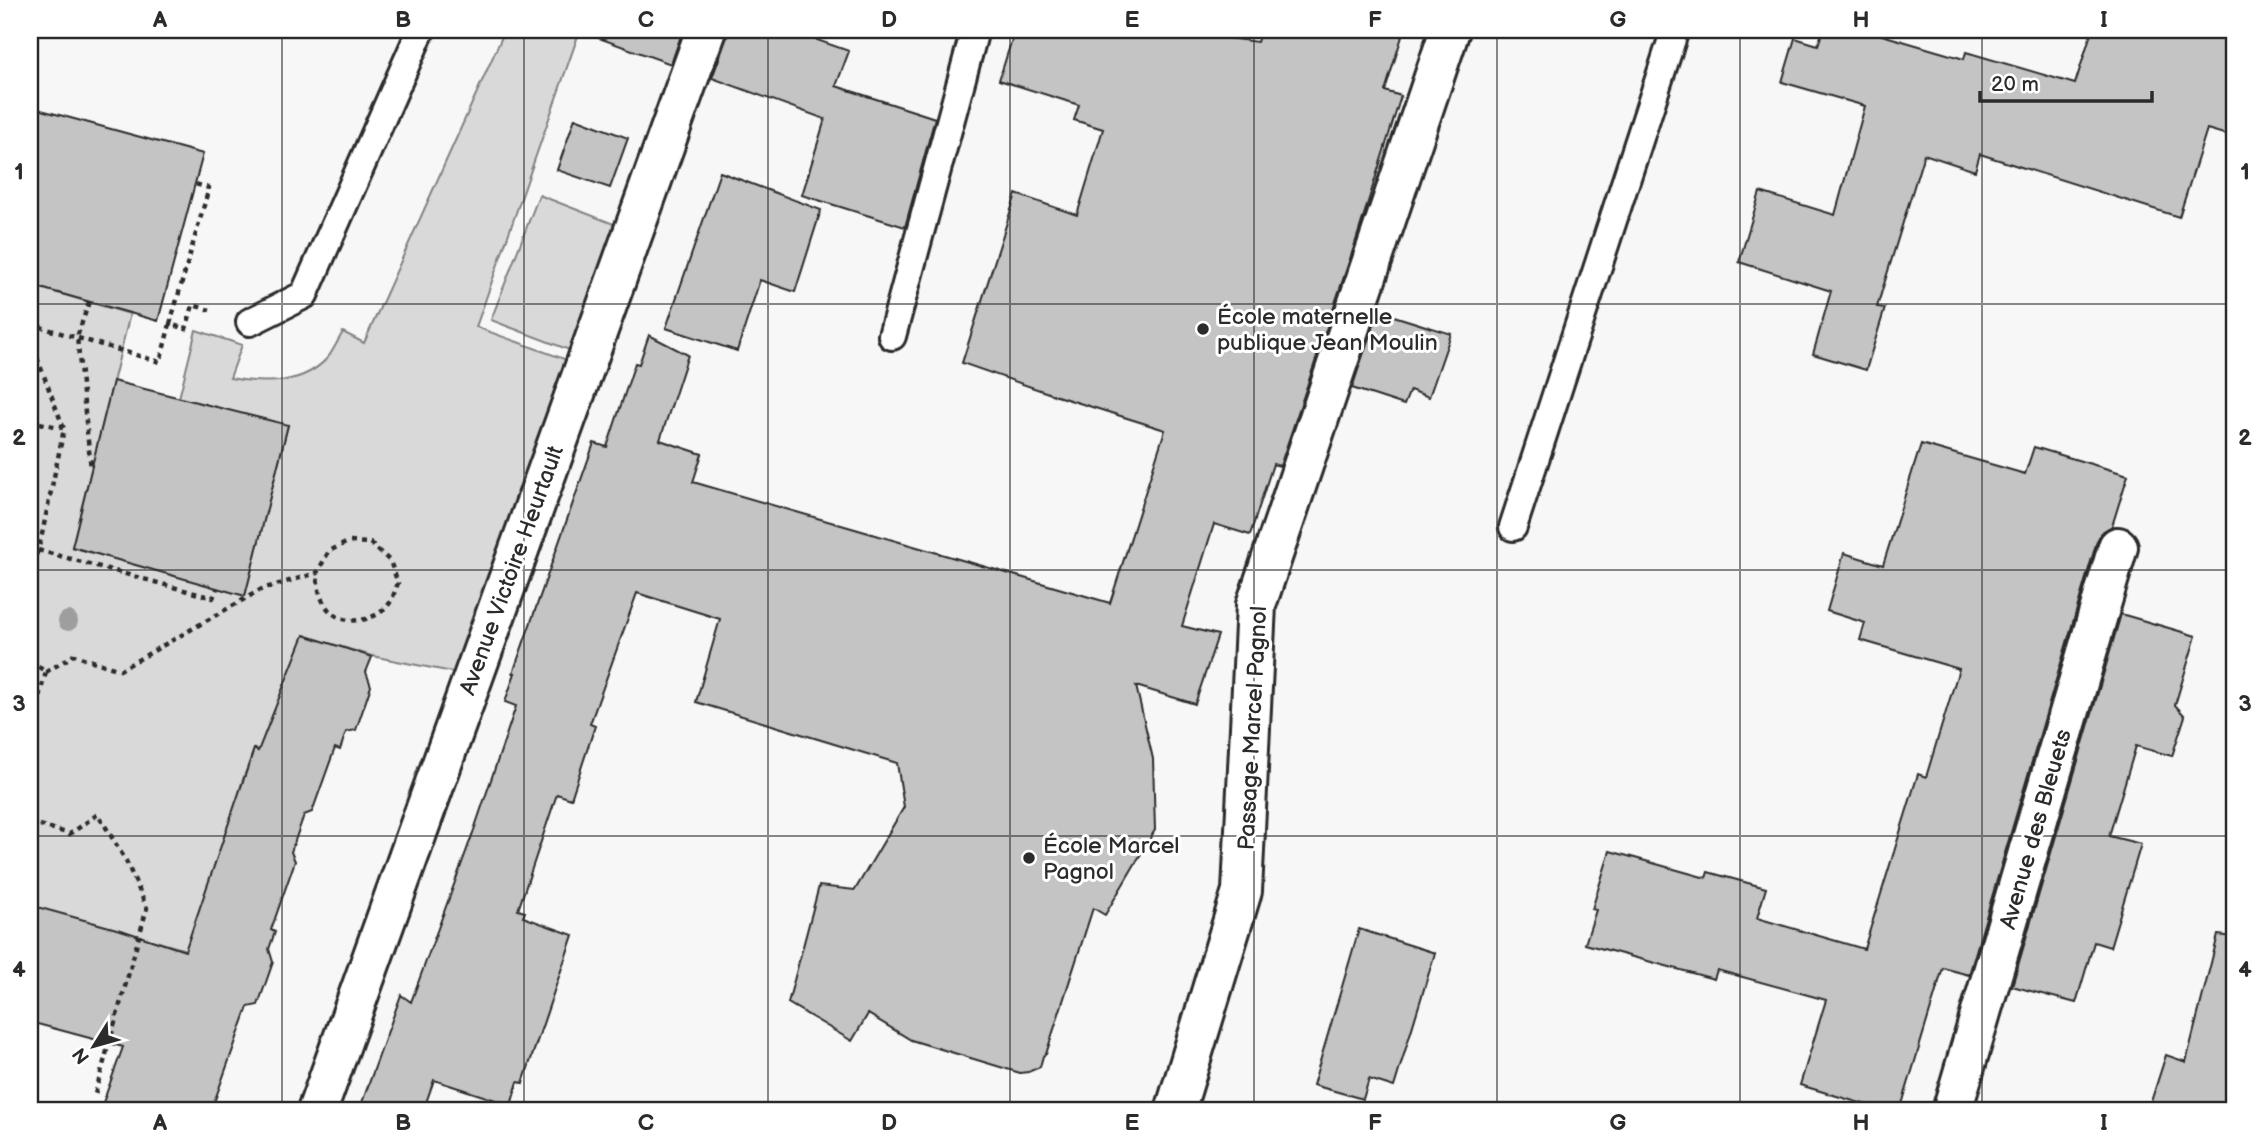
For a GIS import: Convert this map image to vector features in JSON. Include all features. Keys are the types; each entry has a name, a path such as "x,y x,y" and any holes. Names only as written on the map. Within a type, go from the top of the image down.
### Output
{"street":[{"name":"Avenue Victoire Heurtault","path":"317,1111 706,30"},
{"name":"Passage Marcel Pagnol","path":"1175,1111 1242,891 1256,605 1450,30"},
{"name":"Avenue des Bleuets","path":"1952,1111 2118,547"}],"lane":[{"path":"250,322 304,295 421,30"},
{"path":"892,336 975,30"},
{"path":"1513,527 1675,30"}],"path":[{"path":"30,324 160,362 209,188 195,184"},
{"path":"89,302 77,337 91,469"},
{"path":"170,324 186,329 193,305 250,322"},
{"path":"30,339 64,429 30,578"},
{"path":"30,421 64,429"},
{"path":"30,729 46,672 74,654 120,670 262,589 317,573 329,551 348,542 370,543 390,561 398,583 389,604 371,620 349,620 330,611 318,593 317,573"},
{"path":"38,550 213,598 216,588"},
{"path":"30,660 46,672"},
{"path":"30,822 70,834 98,814 126,861 147,908 96,1094"}],"shaded area":[{"path":"505,30 580,30 476,327 570,361 457,673 372,656 309,637 301,665 293,663 261,753 254,750 242,782 197,953 30,906 30,285 130,314 72,547 245,595 288,425 179,398 196,330 242,345 230,378 256,381 296,378 308,373 329,356 343,332 364,343"},
{"path":"539,195 619,226 572,351 491,320"}],"building":[{"path":"595,30 683,30 671,64 593,36"},
{"path":"727,30 821,30 817,40 849,51 836,86 935,118 905,227 802,195 825,119 712,78"},
{"path":"1015,30 1167,30 1257,42 1261,30 1404,30 1385,91 1401,96 1354,247 1280,466 1273,464 1250,535 1214,524 1182,626 1218,635 1195,704 1136,686 1153,759 1155,830 1105,915 1093,908 1040,1067 1020,1073 911,1040 868,1014 852,1041 788,1003 819,886 855,890 904,807 897,763 696,702 720,619 637,593 590,724 595,726 571,799 557,794 518,910 525,912 523,917 573,935 523,1083 518,1082 511,1105 434,1080 423,1111 359,1111 401,995 411,1002 474,830 516,706 505,702 513,673 594,443 607,447 635,363 639,364 649,335 688,355 660,440 702,454 693,482 1110,603 1165,430 962,363 1016,194 1077,215 1103,129 1074,120 1079,105 999,80"},
{"path":"1823,30 1865,30 1964,59 1966,52 2075,84 2092,30 2234,30 2234,137 2207,129 2179,217 1980,154 1975,171 1924,154 1877,307 1885,308 1866,370 1813,354 1831,291 1739,262 1760,192 1835,215 1865,106 1782,82 1795,38 1818,45"},
{"path":"30,107 203,154 158,321 30,285"},
{"path":"575,118 628,138 610,188 557,170"},
{"path":"720,172 821,210 795,292 760,280 737,351 666,328"},
{"path":"1378,311 1451,334 1429,397 1410,390 1404,405 1352,388"},
{"path":"113,381 288,425 245,596 72,547"},
{"path":"1921,444 2025,474 2034,447 2128,475 2112,526 2102,532 2097,541 1969,975 1943,968 1900,1111 1887,1111 1800,1085 1826,1000 1717,970 1714,979 1585,944 1596,910 1592,909 1610,851 1706,878 1708,872 1766,888 1757,918 1864,949 1918,774 1926,777 1959,669 1860,640 1865,623 1827,611 1844,553 1883,565"},
{"path":"2121,614 2196,636 2175,705 2185,716 2172,756 2136,746 2109,836 2141,844 2110,947 2094,942 2076,1003 2012,986"},
{"path":"304,635 372,657 366,672 371,686 356,730 346,732 340,750 335,748 312,812 304,815 291,852 295,861 271,930 275,932 269,949 273,962 258,1005 248,1007 211,1111 100,1111 123,1047 30,1022 30,905 185,951 254,749 258,751"},
{"path":"1359,929 1435,953 1394,1087 1369,1079 1363,1099 1313,1085"},
{"path":"2218,935 2234,937 2234,1111 2148,1111 2166,1055 2186,1062"}],"place":[{"name":"École maternelle publique Jean Moulin","path":"1203,329"},
{"name":"École Marcel Pagnol","path":"1029,858"}]}
